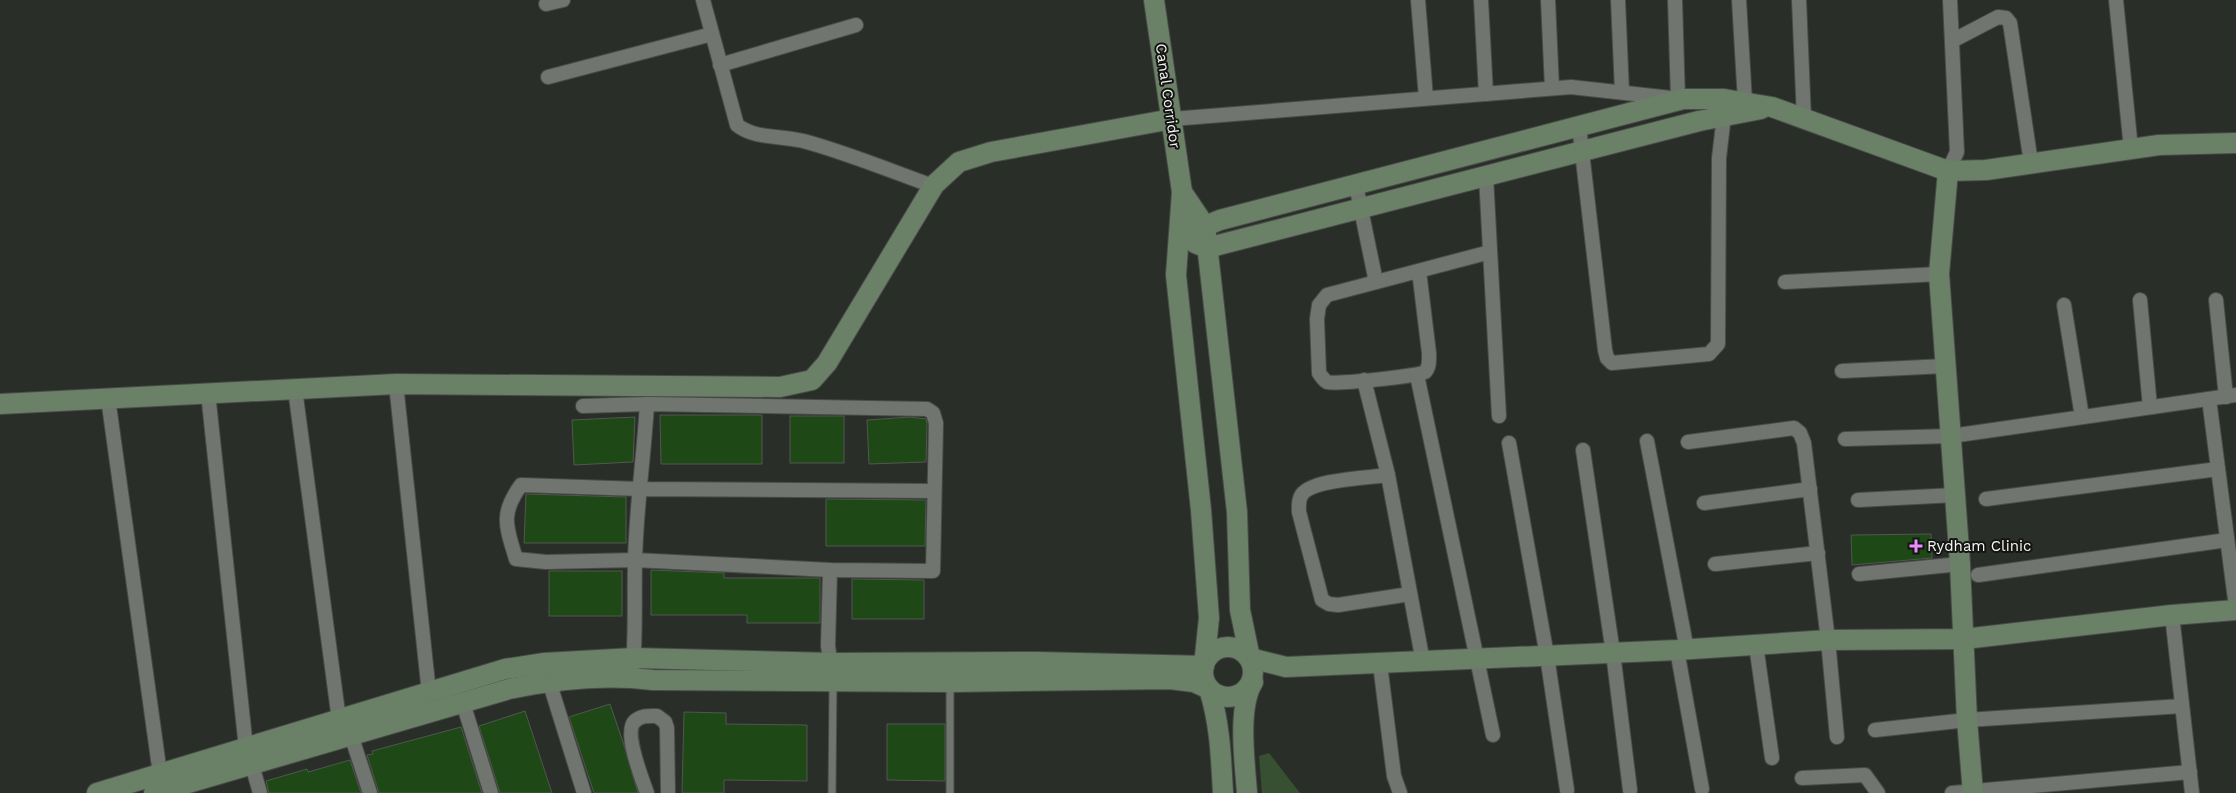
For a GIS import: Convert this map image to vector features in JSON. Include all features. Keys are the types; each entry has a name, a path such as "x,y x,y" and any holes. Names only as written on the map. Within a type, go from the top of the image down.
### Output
{"street":[{"path":"546,4 563,0"},
{"path":"703,0 737,125 746,132 804,141 934,186"},
{"name":"Canal Corridor","path":"1154,0 1182,192"},
{"path":"1418,0 1426,98"},
{"path":"1481,0 1486,94"},
{"path":"1548,0 1552,88"},
{"path":"1618,0 1622,92"},
{"path":"1675,0 1680,99"},
{"path":"1739,0 1745,102"},
{"path":"1799,0 1804,119"},
{"path":"1950,0 1956,152 1948,171 1939,274 1960,564 1967,720 1973,793"},
{"path":"2116,0 2131,149"},
{"path":"1952,41 1998,17 2006,18 2010,23 2031,163"},
{"path":"720,65 856,24"},
{"path":"548,76 712,34"},
{"path":"0,404 396,384 780,387 812,380 827,363 934,186 959,162 991,152 1172,119 1571,87 1680,99 1724,99 1772,107 1948,171 1986,170 2159,145 2236,143"},
{"path":"1179,236 1220,220 1680,99"},
{"path":"1179,236 1207,248 1583,151 1724,116 1772,107"},
{"path":"1579,126 1607,358 1612,362 1709,354 1718,344 1719,158 1724,116"},
{"path":"1486,176 1499,416"},
{"path":"1356,184 1376,282"},
{"path":"1182,192 1205,226 1237,512 1240,610 1254,675 1244,712 1243,736 1247,793"},
{"path":"1182,192 1176,275 1201,510 1210,618 1204,666 1205,682 1217,712 1223,793"},
{"path":"1419,271 1429,365 1425,371 1417,375 1336,383 1326,382 1319,374 1317,319 1320,305 1327,295 1490,252"},
{"path":"1785,282 1939,274"},
{"path":"2140,300 2150,408"},
{"path":"1846,439 1951,436 2231,396 2216,300"},
{"path":"2064,305 2082,417"},
{"path":"1842,371 1945,366"},
{"path":"1417,375 1493,735"},
{"path":"1364,380 1388,475 1423,662"},
{"path":"396,384 429,692"},
{"path":"295,389 345,728 370,793"},
{"path":"208,393 249,756 260,793"},
{"path":"108,398 160,774"},
{"path":"1204,666 1212,653 1227,647 1244,652 1250,658 1286,667 1380,664 1682,650 1828,640 1964,639 2236,609 2209,400"},
{"path":"633,668 635,560 647,404"},
{"path":"583,406 647,404 927,409 933,413 936,423 933,571 830,570 635,560 546,562 516,559 505,523 511,498 521,485 640,489 934,491"},
{"path":"1688,442 1794,428 1800,433 1804,443 1818,553 1837,736"},
{"path":"1647,441 1682,650 1702,789"},
{"path":"1509,443 1547,656 1567,790"},
{"path":"1583,450 1613,653 1630,790"},
{"path":"1986,499 2218,469"},
{"path":"1388,475 1315,484 1301,494 1300,512 1322,600 1329,604 1338,605 1410,594"},
{"path":"1704,503 1810,489"},
{"path":"1858,500 1955,495"},
{"path":"1978,575 2227,540"},
{"path":"1715,564 1818,553"},
{"path":"1859,574 1960,564"},
{"path":"830,570 828,646 832,672"},
{"path":"2172,615 2192,793"},
{"path":"1756,645 1772,758"},
{"path":"97,793 160,774 249,756 345,728 463,703 537,677 633,668 653,680 1037,662 1204,666"},
{"path":"1380,664 1394,776 1400,793"},
{"path":"832,672 950,682 1170,679 1194,682 1215,694 1231,697 1239,695 1251,683 1286,667"},
{"path":"345,728 429,692 505,669 537,677"},
{"path":"537,677 584,793"},
{"path":"463,703 491,793"},
{"path":"1875,730 1967,720 2182,706"},
{"path":"646,793 631,742 630,728 634,722 644,716 657,716 665,722 668,728 668,793"},
{"path":"154,793 249,756"},
{"path":"1952,793 1973,793 2190,772"},
{"path":"1802,778 1865,775 1878,793"}],"lane":[{"path":"832,672 832,793"},
{"path":"950,682 950,793"}],"green space":[{"path":"1269,753 1300,793 1262,793 1259,756"}],"building":[{"path":"660,415 762,415 762,464 661,464"},
{"path":"790,416 844,416 844,463 790,463"},
{"path":"635,417 633,462 574,465 572,420"},
{"path":"910,417 926,419 926,462 869,464 867,420"},
{"path":"526,494 626,497 626,543 524,543"},
{"path":"826,499 926,500 925,546 826,546"},
{"path":"1931,534 1932,558 1852,565 1851,535"},
{"path":"651,570 724,573 724,578 820,578 820,623 747,623 747,615 651,615"},
{"path":"549,571 622,571 622,616 549,616"},
{"path":"852,579 924,580 924,619 852,619"},
{"path":"610,704 638,793 594,793 569,717"},
{"path":"525,711 552,793 500,793 479,726"},
{"path":"684,712 726,713 726,724 807,725 807,781 724,780 724,793 682,793"},
{"path":"887,724 945,724 945,781 887,780"},
{"path":"461,727 482,793 379,793 367,755 373,754 372,751"},
{"path":"350,760 361,793 269,793 266,781 307,769 308,772"}],"place":[{"name":"Rydham Clinic","path":"1916,546"}]}
